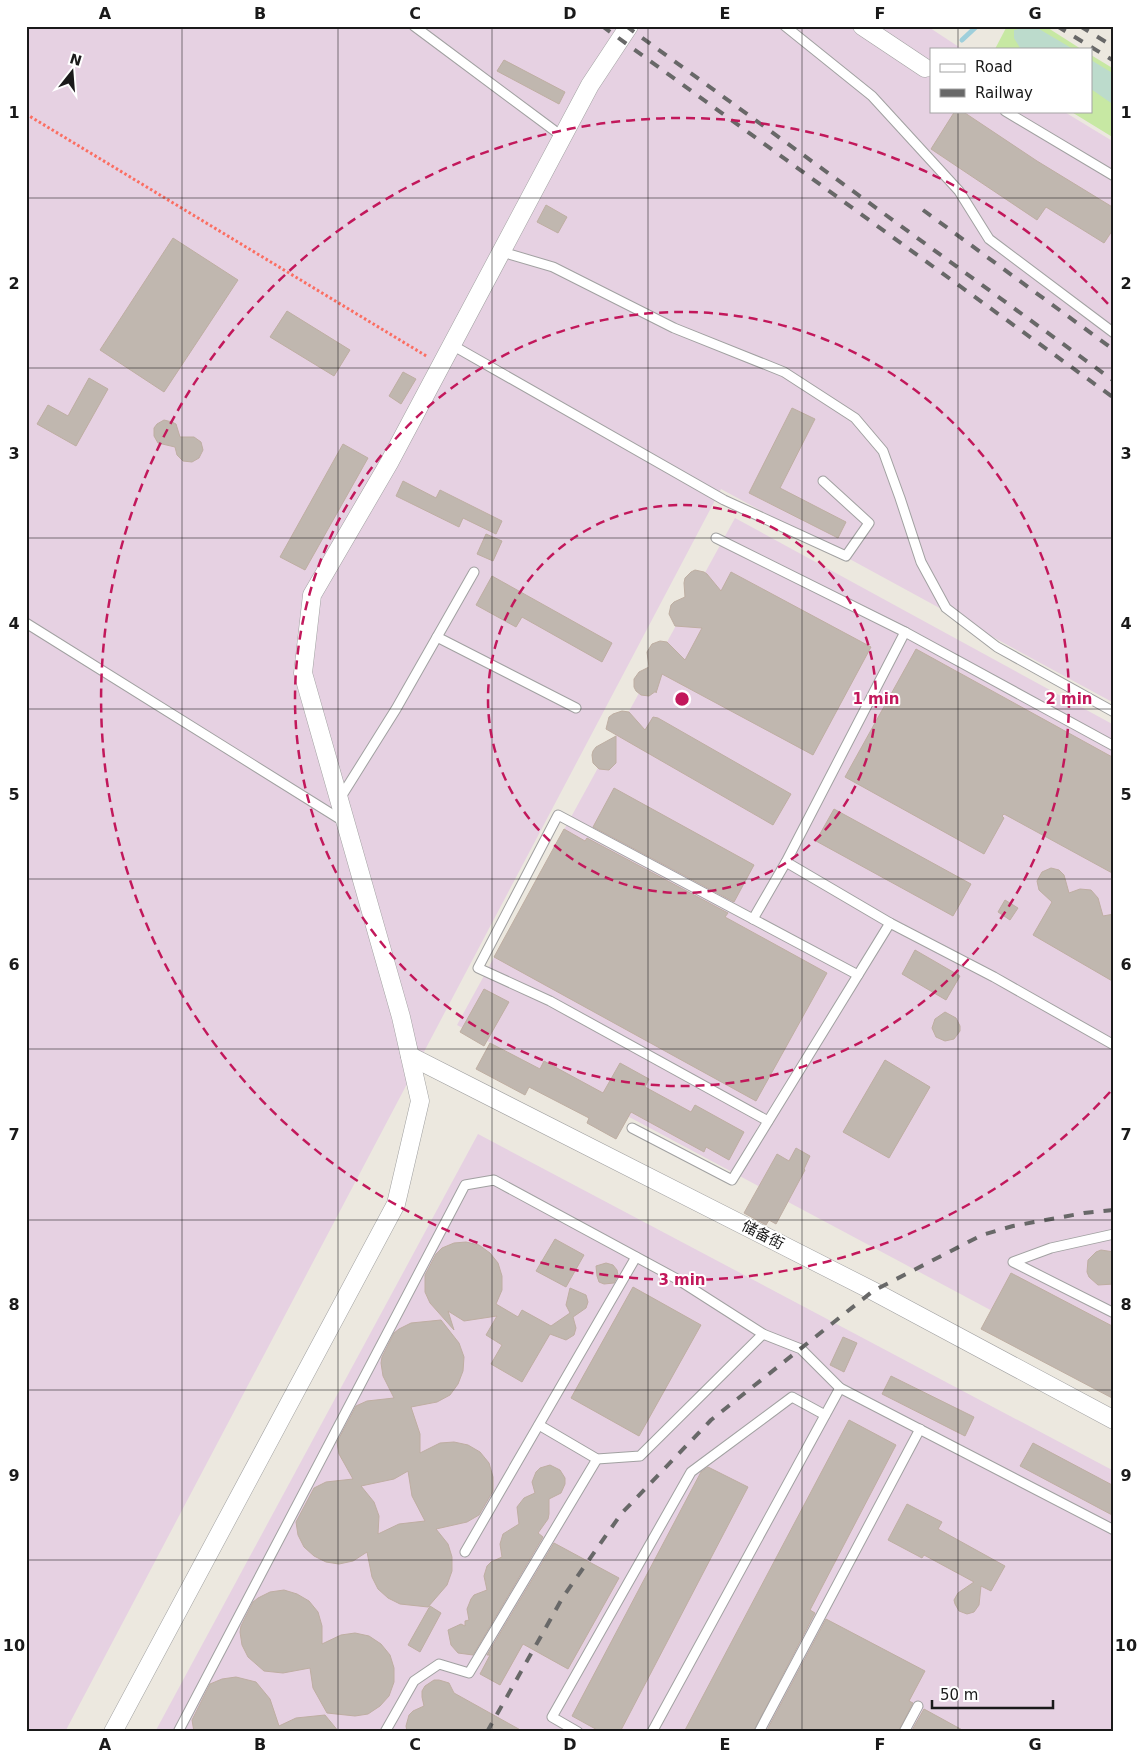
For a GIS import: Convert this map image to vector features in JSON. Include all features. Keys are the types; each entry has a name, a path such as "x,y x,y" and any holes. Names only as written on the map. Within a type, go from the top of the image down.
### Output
{"street":[{"path":"113,1732 396,1204 420,1101 402,1017 303,673 312,595 389,463 590,85 629,26"},
{"path":"862,26 928,69"},
{"name":"储备街","path":"410,1056 873,1291 1114,1420"}],"lane":[{"path":"414,26 563,137"},
{"path":"785,26 872,96 958,191 989,239 1114,332"},
{"path":"1007,112 1114,176"},
{"path":"502,252 553,267 674,328 784,372 855,418 883,451 920,562 946,608 997,647 1114,712"},
{"path":"452,344 724,500 846,556 869,523 823,481"},
{"path":"716,538 905,632 1114,746"},
{"path":"339,801 396,709 474,572"},
{"path":"26,623 345,822"},
{"path":"753,919 786,862 905,632"},
{"path":"437,637 576,708"},
{"path":"768,1121 550,1001 478,968 558,815 858,975"},
{"path":"786,862 890,923 994,977 1114,1045"},
{"path":"632,1128 732,1180 890,923"},
{"path":"178,1732 464,1185 494,1180 676,1279 763,1334 801,1349 840,1388 1114,1530"},
{"path":"1114,1234 1051,1248 1013,1262 1114,1313"},
{"path":"465,1552 636,1257"},
{"path":"539,1425 597,1459 640,1456 763,1334"},
{"path":"652,1732 840,1388"},
{"path":"578,1732 562,1728 552,1717 691,1472 792,1397 825,1415"},
{"path":"759,1732 920,1429"},
{"path":"385,1732 414,1681 439,1664 468,1673 597,1459"},
{"path":"904,1732 918,1706"}],"path":[{"path":"26,114 442,365"}],"shaded area":[{"path":"26,26 927,26 960,48 930,48 930,112 1065,112 1114,142 1114,703 721,489 65,1732 26,1732"},
{"path":"735,518 1114,725 1114,1376 457,1025"},
{"path":"478,1134 1114,1471 1114,1732 155,1732"}],"green space":[{"path":"1007,26 1045,26 1079,48 996,48"},
{"path":"1034,26 1071,48 1020,48 1014,38 1014,30"},
{"path":"1092,56 1114,69 1114,138 1072,112 1092,112"},
{"path":"1092,61 1114,74 1114,105 1092,90"}],"building":[{"path":"504,60 565,92 559,104 497,71"},
{"path":"954,112 964,112 1037,161 1114,208 1114,228 1104,243 1046,207 1037,220 931,149"},
{"path":"546,205 567,217 558,233 537,222"},
{"path":"173,238 238,280 164,392 100,350"},
{"path":"287,311 350,350 334,376 270,337"},
{"path":"403,372 416,379 401,404 389,396"},
{"path":"89,378 108,389 76,446 37,424 48,405 68,416"},
{"path":"792,408 815,419 780,488 846,522 838,538 749,493"},
{"path":"164,420 176,424 180,437 194,437 201,442 203,450 199,458 192,462 183,461 177,455 175,447 158,443 154,436 154,428"},
{"path":"343,444 368,458 305,570 280,557"},
{"path":"403,481 436,498 440,490 502,521 496,534 463,518 459,527 396,496"},
{"path":"486,534 502,541 493,561 477,554"},
{"path":"695,570 707,574 721,591 731,572 871,647 813,755 662,674 656,693 656,691 649,696 641,695 636,691 634,679 639,672 649,667 647,652 652,644 660,641 667,642 685,660 702,628 675,626 669,614 671,605 685,597 685,578"},
{"path":"492,576 612,643 602,662 522,617 516,627 476,605"},
{"path":"916,649 1114,758 1114,874 1004,814 1002,816 1004,818 984,854 845,777"},
{"path":"622,711 629,712 645,730 653,717 658,718 791,794 773,825 606,729 609,717"},
{"path":"616,736 616,763 609,770 599,769 593,763 593,751 596,747"},
{"path":"614,788 754,865 734,902 593,827"},
{"path":"834,809 971,884 953,916 816,841"},
{"path":"564,829 585,841 587,838 728,913 725,917 827,973 756,1101 494,957"},
{"path":"1051,868 1059,870 1064,875 1069,893 1080,889 1091,890 1098,898 1103,916 1114,914 1114,982 1033,935 1052,902 1039,890 1037,881 1042,872"},
{"path":"1005,900 1018,908 1010,920 998,912"},
{"path":"915,950 960,976 946,1000 902,974"},
{"path":"484,989 509,1002 484,1046 460,1032"},
{"path":"945,1012 956,1018 960,1031 954,1039 945,1041 936,1037 932,1028 935,1019"},
{"path":"490,1043 540,1069 544,1061 603,1093 620,1063 649,1079 645,1087 691,1112 695,1105 744,1132 729,1160 706,1147 704,1152 631,1112 616,1139 587,1123 589,1118 529,1087 525,1095 476,1069"},
{"path":"885,1060 930,1087 889,1158 843,1132"},
{"path":"796,1148 810,1156 805,1170 776,1224 769,1220 766,1225 744,1213 777,1154 789,1161"},
{"path":"555,1239 584,1255 566,1287 536,1271"},
{"path":"466,1242 479,1245 490,1253 498,1263 502,1276 502,1290 496,1304 518,1317 522,1310 551,1326 570,1313 566,1305 570,1288 586,1295 588,1302 586,1308 573,1317 576,1328 574,1335 566,1340 550,1334 522,1382 491,1364 502,1345 486,1335 497,1316 464,1321 448,1311 454,1330 430,1303 425,1292 425,1275 436,1254 442,1248 454,1243"},
{"path":"1101,1250 1114,1252 1114,1284 1098,1285 1089,1277 1087,1272 1088,1260"},
{"path":"606,1263 613,1265 617,1270 618,1275 614,1283 604,1284 599,1282 596,1266"},
{"path":"1011,1273 1114,1327 1114,1399 981,1329"},
{"path":"633,1287 701,1325 639,1436 571,1398"},
{"path":"441,1320 459,1343 464,1357 463,1371 458,1384 450,1395 437,1402 411,1407 420,1434 420,1453 440,1443 454,1442 468,1445 480,1452 489,1463 493,1477 493,1491 479,1515 467,1522 436,1529 448,1544 452,1557 452,1571 447,1585 428,1607 400,1604 388,1598 378,1589 372,1577 367,1552 353,1561 339,1564 326,1562 314,1556 304,1547 298,1535 296,1522 314,1488 326,1482 353,1479 339,1454 337,1442 356,1406 367,1401 394,1398 383,1376 382,1357 394,1333 411,1323","holes":["408,1471 412,1496 425,1521 399,1524 378,1534 379,1516 374,1502 361,1486 394,1479"]},
{"path":"843,1337 857,1343 844,1372 830,1365"},
{"path":"891,1376 974,1417 965,1436 882,1394"},
{"path":"849,1420 896,1445 810,1610 815,1613 753,1732 684,1732"},
{"path":"1033,1443 1114,1486 1114,1516 1020,1466"},
{"path":"550,1465 560,1470 565,1478 565,1484 561,1493 549,1499 548,1519 538,1533 543,1537 473,1655 458,1653 451,1645 448,1630 461,1624 465,1626 465,1621 469,1620 467,1609 471,1599 474,1595 487,1590 484,1576 487,1566 502,1557 500,1544 503,1534 519,1524 517,1507 524,1498 535,1493 532,1482 536,1472 540,1468"},
{"path":"708,1467 748,1487 620,1732 601,1732 572,1716 701,1472"},
{"path":"907,1504 942,1522 938,1529 1005,1566 991,1591 981,1586 979,1605 974,1612 967,1614 959,1611 954,1600 958,1593 974,1582 924,1555 922,1558 888,1540"},
{"path":"554,1543 619,1578 568,1669 523,1644 500,1685 480,1674 490,1655 487,1655"},
{"path":"284,1590 297,1594 309,1601 318,1612 322,1626 322,1644 341,1635 355,1633 369,1636 381,1644 390,1655 394,1668 394,1682 389,1696 380,1706 368,1714 355,1716 327,1713 313,1688 310,1668 283,1673 264,1671 248,1657 242,1645 240,1632 253,1602 270,1592"},
{"path":"430,1606 441,1613 420,1652 408,1645"},
{"path":"826,1619 925,1671 909,1701 913,1703 898,1732 766,1732"},
{"path":"236,1677 256,1682 270,1699 279,1726 296,1718 325,1715 339,1732 194,1732 192,1720 210,1684 222,1679"},
{"path":"434,1680 449,1683 454,1693 524,1732 407,1732 406,1726 409,1715 424,1706 422,1691 425,1686"},
{"path":"924,1709 966,1732 911,1732"}],"waterway":[{"path":"962,40 977,26"}],"railway":[{"path":"602,26 1114,398"},
{"path":"626,26 1114,381"},
{"path":"1057,26 1114,61"},
{"path":"1080,26 1114,47"},
{"path":"923,210 1114,350"},
{"path":"487,1732 563,1597 621,1514 711,1420 873,1291 982,1235 1013,1226 1084,1213 1114,1210"}]}
